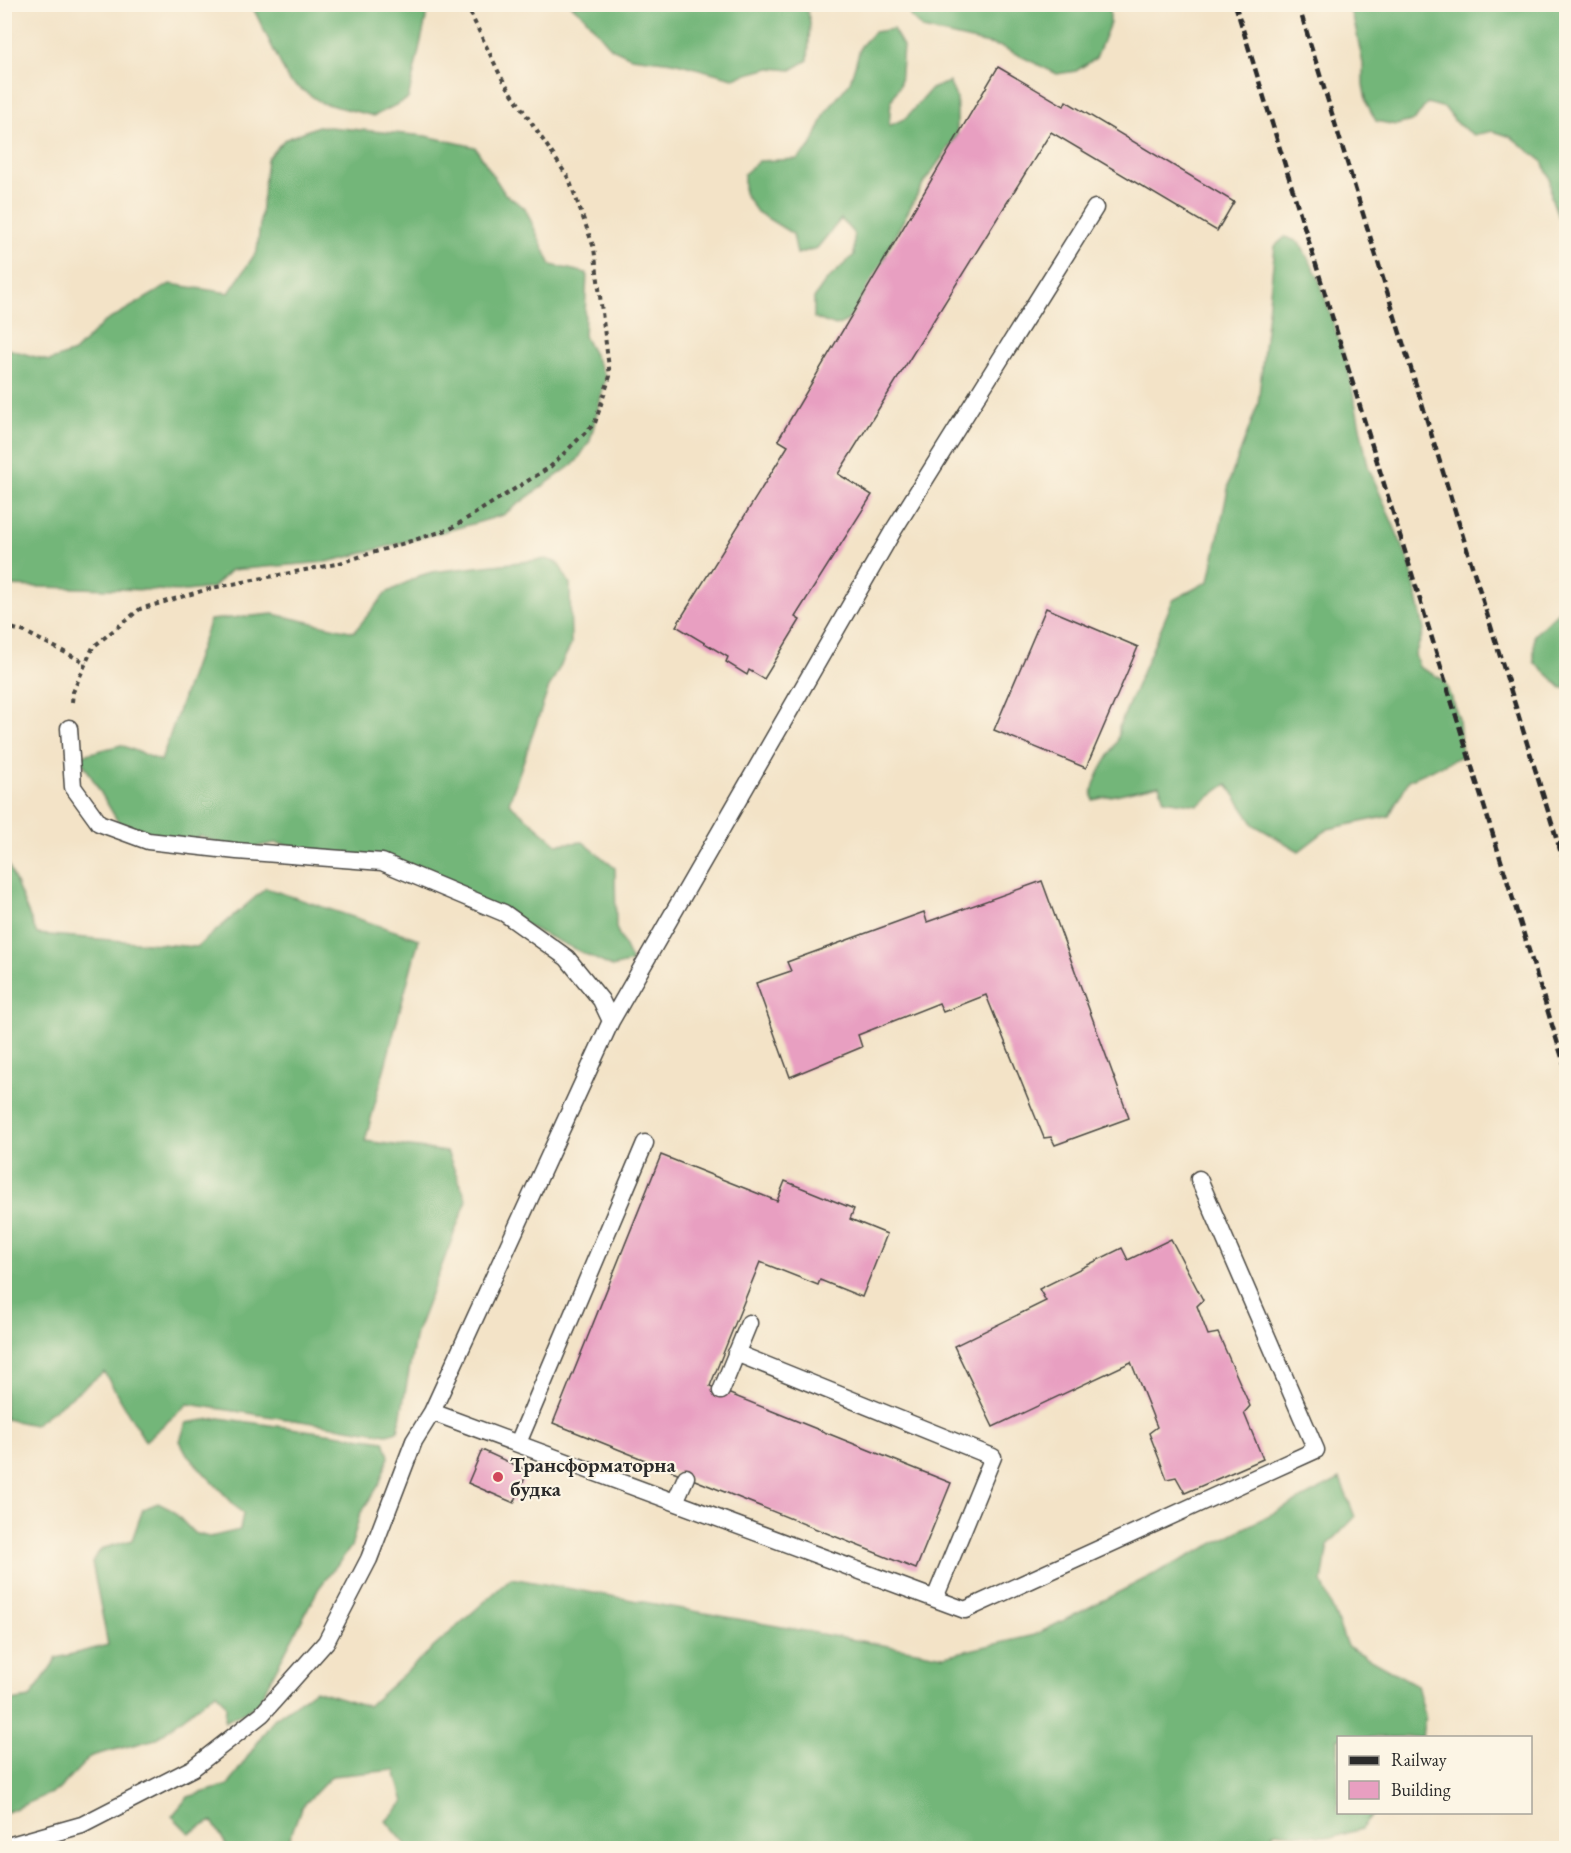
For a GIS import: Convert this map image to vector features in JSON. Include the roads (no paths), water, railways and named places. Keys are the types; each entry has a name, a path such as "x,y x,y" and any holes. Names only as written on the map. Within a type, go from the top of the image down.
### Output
{"lane":[{"path":"4,1846 82,1825 192,1768 262,1714 326,1642 369,1559 414,1441 432,1412 611,1021 893,531 1095,208"},
{"path":"69,728 73,787 99,823 147,841 237,852 382,862 504,913 567,958 601,1000 611,1021"},
{"path":"518,1443 645,1143"},
{"path":"432,1412 965,1610 1316,1450 1199,1179"},
{"path":"721,1391 749,1323"},
{"path":"736,1353 993,1457 935,1598"},
{"path":"675,1502 686,1477"}],"railway":[{"path":"1235,4 1566,1070"},
{"path":"1298,4 1566,869"}],"place":[{"name":"Трансформаторна будка","path":"498,1477"}]}
